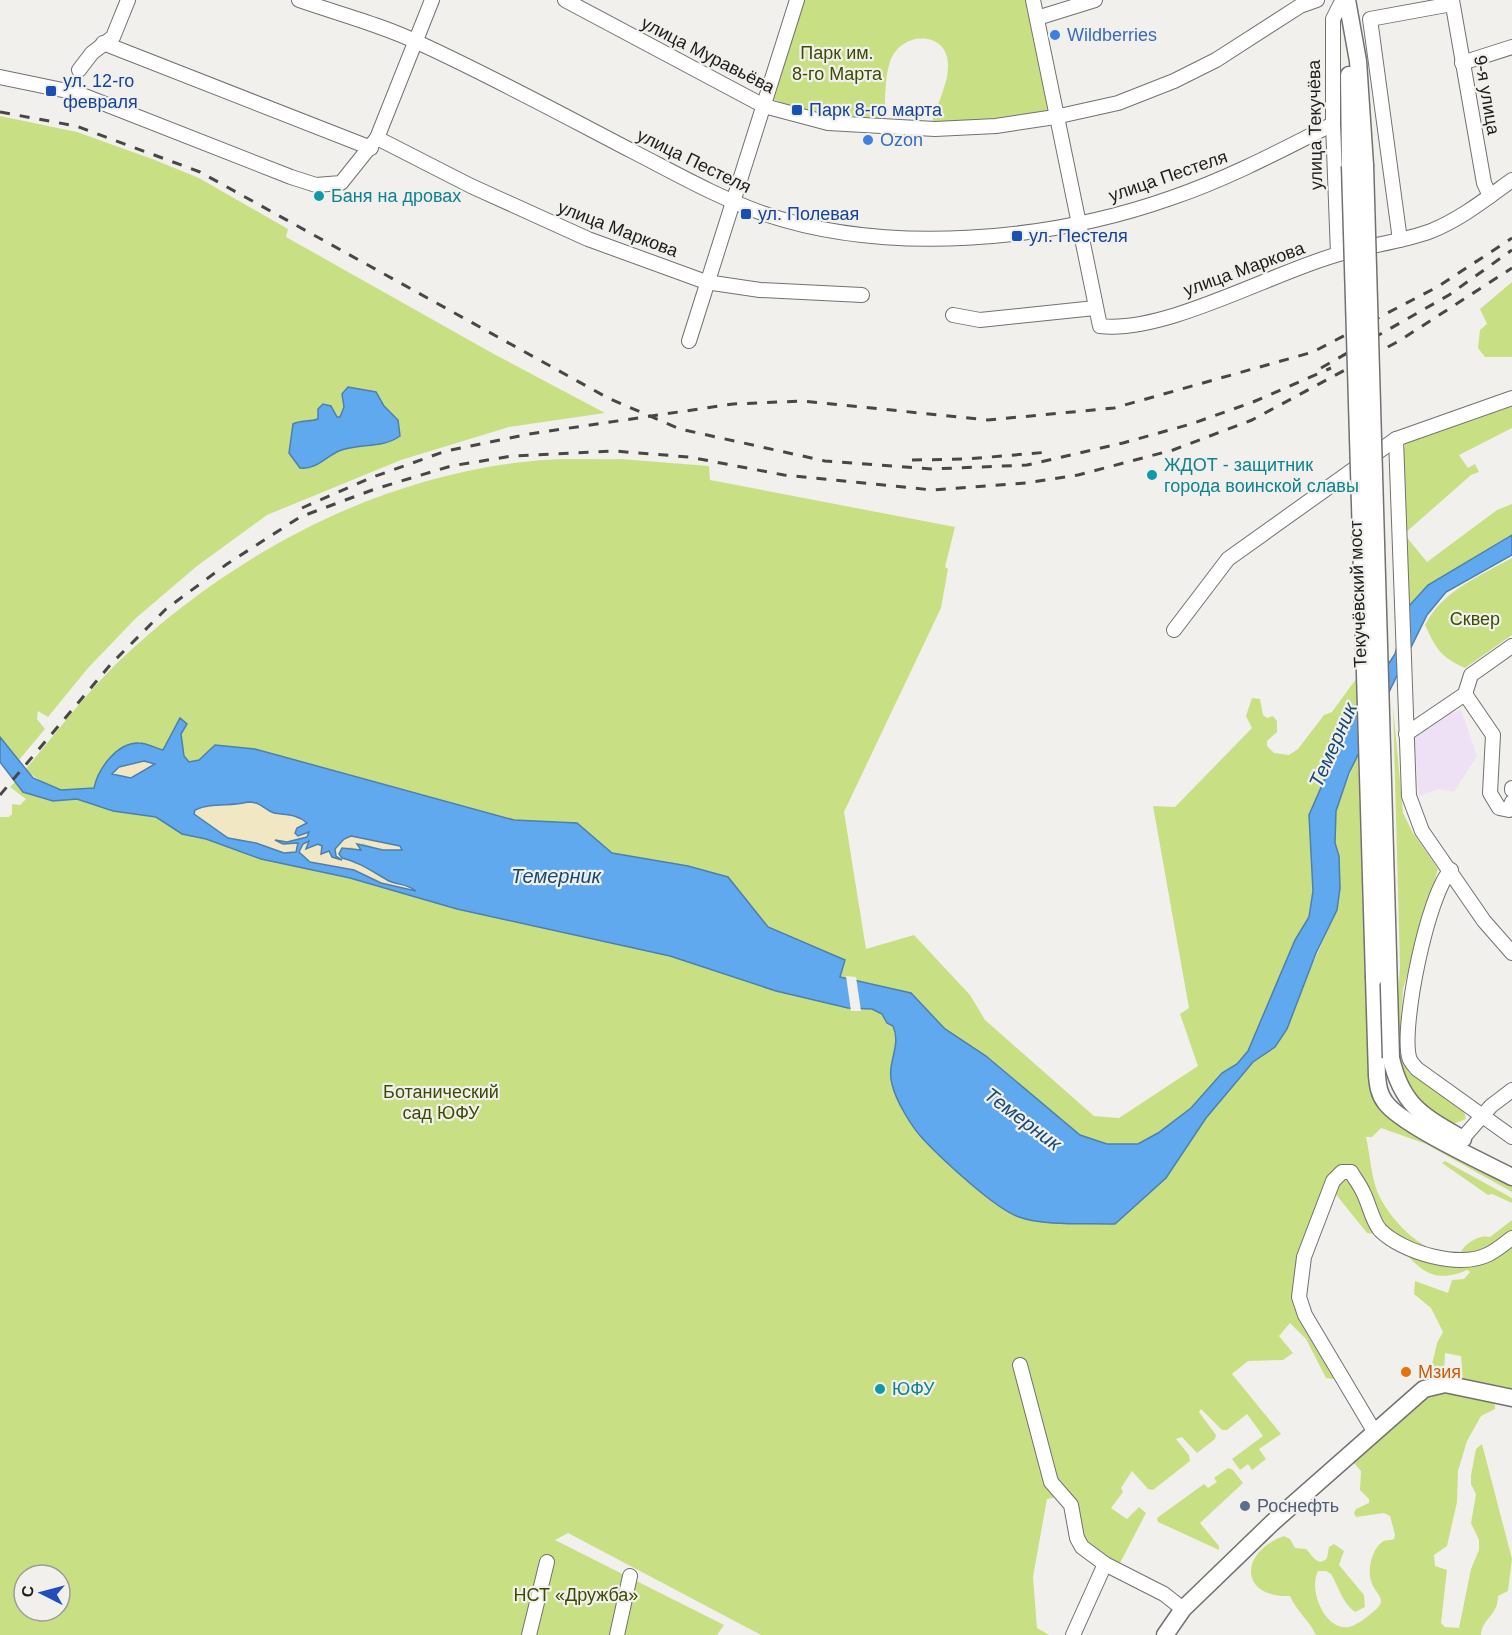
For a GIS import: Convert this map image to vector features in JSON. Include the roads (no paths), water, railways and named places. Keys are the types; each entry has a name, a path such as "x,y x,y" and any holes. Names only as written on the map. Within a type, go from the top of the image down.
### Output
{"main road":[{"name":"Текучёвский мост","path":"1342,4 1358,165 1383,1059"},
{"path":"1383,1059 1407,1099 1432,1120 1462,1139 1512,1164"},
{"path":"1383,1059 1378,1089 1392,1111 1512,1178"},
{"path":"1165,1635 1183,1609 1283,1512 1419,1392 1434,1385 1451,1385 1512,1398"}],"street":[{"path":"79,70 113,37 128,0"},
{"name":"улица Пестеля","path":"299,0 417,41 732,201 817,228 892,237 949,237 1015,233 1078,224 1141,208 1224,178 1332,124"},
{"path":"0,76 76,93 316,185 341,183 374,143 432,0"},
{"name":"улица Муравьёва","path":"565,0 764,106 828,123 886,128 965,128 1055,117 1118,103 1174,81 1216,60 1300,6 1317,0"},
{"path":"953,315 980,320 1095,308 1033,0"},
{"path":"1037,18 1095,0"},
{"path":"689,341 764,106 793,2"},
{"path":"1400,240 1370,19 1452,2"},
{"name":"9-я улица","path":"1452,2 1484,183 1490,196"},
{"name":"улица Текучёва","path":"1338,254 1332,124 1342,4"},
{"name":"улица Маркова","path":"104,44 374,143 588,239 706,282 760,290 862,295"},
{"path":"1462,63 1512,47"},
{"name":"улица Маркова","path":"1095,308 1100,326 1133,325 1169,316 1338,254 1432,231 1512,180"},
{"path":"1174,630 1212,578 1244,545 1396,439 1512,398"},
{"path":"1396,439 1403,589 1406,734 1412,808 1422,831 1484,921 1512,953"},
{"path":"1406,734 1465,694 1471,675 1512,646"},
{"path":"1465,694 1493,735 1490,793 1493,801 1498,808 1509,810 1512,802"},
{"path":"1451,870 1437,890 1415,979 1408,1041 1412,1063 1512,1137"},
{"path":"1462,1139 1482,1116 1512,1090"},
{"path":"1374,1431 1305,1315 1299,1297 1304,1257 1333,1181 1342,1172 1351,1172 1363,1191 1379,1229 1405,1246 1422,1253 1447,1260 1477,1258 1490,1254 1512,1238"},
{"path":"1020,1365 1051,1482 1071,1505 1077,1539 1082,1547 1106,1564 1164,1594 1183,1609"},
{"path":"529,1635 547,1562"},
{"path":"1073,1635 1106,1564"},
{"path":"617,1635 630,1576"}],"water":[{"path":"348,387 376,392 384,406 398,420 400,436 386,443 339,451 316,465 300,468 289,453 293,424 318,419 318,409 323,404 331,406 337,417 340,417 344,407 342,394"},
{"name":"Темерник","path":"1512,535 1512,555 1446,592 1427,615 1349,773 1336,811 1335,843 1339,856 1340,888 1337,910 1316,953 1287,1029 1275,1047 1253,1062 1206,1118 1166,1178 1115,1224 1053,1223 1019,1217 983,1194 955,1170 918,1134 900,1105 891,1076 896,1041 893,1026 887,1023 882,1014 872,1009 848,1008 776,991 670,956 457,909 350,878 261,859 206,839 182,834 156,817 113,811 77,799 53,801 23,792 0,762 0,737 33,778 61,790 94,788 104,765 123,747 139,743 163,750 180,718 187,724 181,734 184,756 189,762 199,760 215,745 255,749 514,820 577,823 612,853 688,866 728,877 768,927 845,960 840,977 911,993 945,1029 986,1056 1080,1135 1107,1144 1138,1144 1158,1133 1191,1108 1222,1073 1237,1064 1248,1051 1295,940 1309,917 1313,891 1309,815 1348,726 1395,654 1408,607 1428,585","holes":["144,761 155,764 131,778 112,774 119,767","257,803 271,812 299,818 307,823 297,828 295,833 298,836 309,832 307,837 287,842 275,840 283,844 298,843 296,852 284,853 256,843 228,838 194,814 195,810 208,806","351,836 400,846 402,850 383,850 357,844 361,850 342,848 339,854 342,858 361,865 389,881 416,891 381,883 354,870 310,862 299,852 303,844 309,841 306,849 318,844 322,846 321,854 329,851 332,857 342,860 336,856 335,849 344,839"]}],"railway":[{"path":"0,112 76,126 200,172 608,398 680,429 825,461 932,469 1027,465 1123,443 1191,424 1253,402 1331,368"},
{"path":"302,508 373,477 446,451 529,434 733,404 803,401 988,420 1114,408 1313,352 1439,286 1512,238"},
{"path":"1321,368 1449,295 1512,250"},
{"path":"0,795 111,664 166,609 227,564 300,517 375,489 451,466 512,456 614,451 689,457 784,475 932,490 1026,483 1078,475 1173,450 1252,420 1399,341 1512,268"},
{"path":"912,460 967,459 1049,452"}],"place":[{"name":"Wildberries","path":"1055,35"},
{"name":"ул. 12-го февраля","path":"51,91"},
{"name":"Парк 8-го марта","path":"797,110"},
{"name":"Ozon","path":"868,140"},
{"name":"Баня на дровах","path":"319,196"},
{"name":"ул. Полевая","path":"746,214"},
{"name":"ул. Пестеля","path":"1017,236"},
{"name":"ЖДОТ - защитник города воинской славы","path":"1152,475"},
{"name":"Мзия","path":"1406,1372"},
{"name":"ЮФУ","path":"880,1389"},
{"name":"Роснефть","path":"1245,1506"}],"park label":[{"name":"Парк им. 8-го Марта","path":"837,63"},
{"name":"Сквер","path":"1475,619"},
{"name":"Ботанический сад ЮФУ","path":"441,1102"},
{"name":"НСТ «Дружба»","path":"576,1595"}]}
